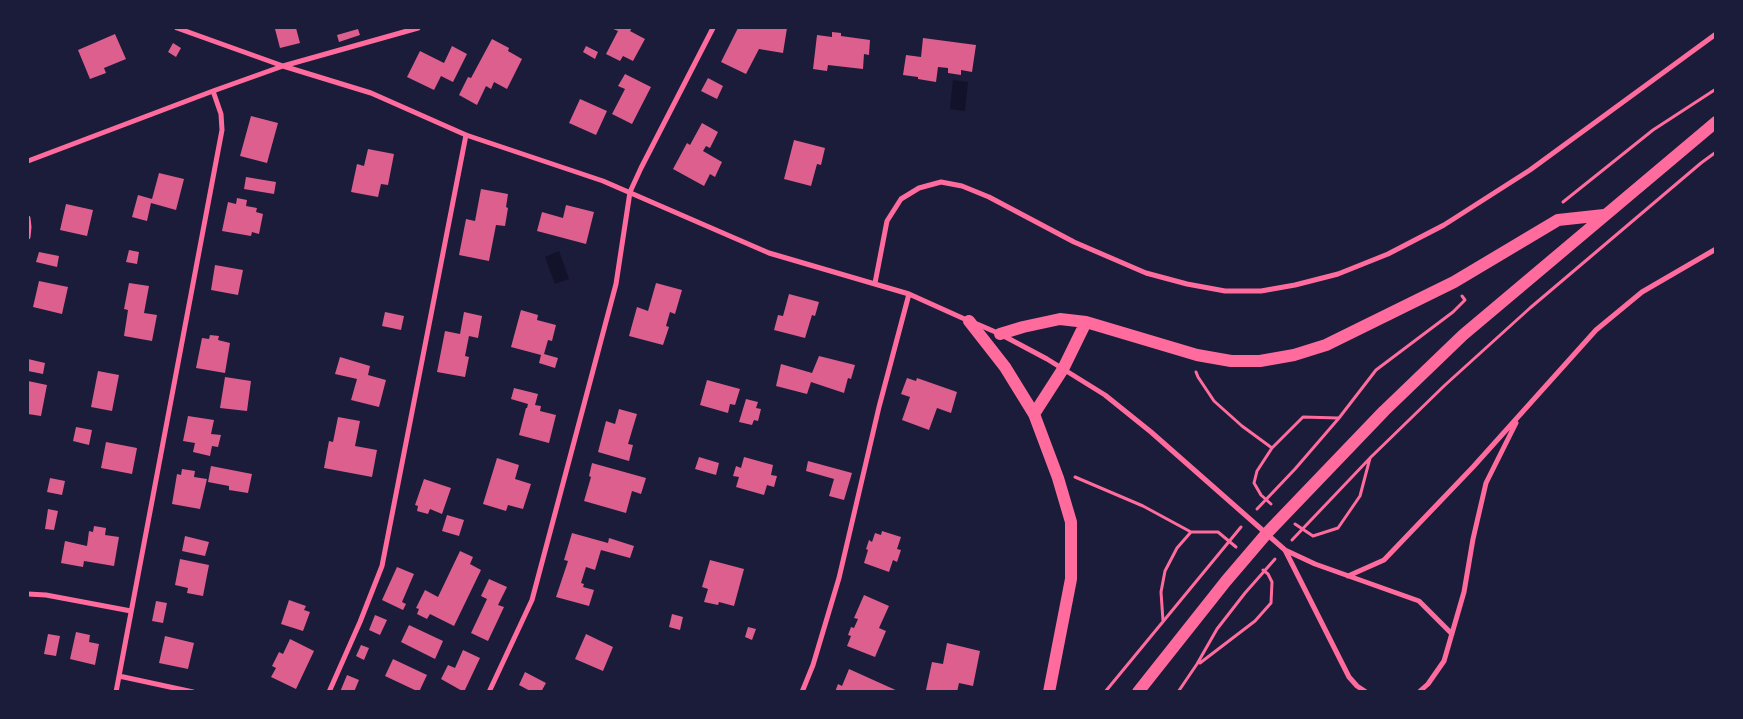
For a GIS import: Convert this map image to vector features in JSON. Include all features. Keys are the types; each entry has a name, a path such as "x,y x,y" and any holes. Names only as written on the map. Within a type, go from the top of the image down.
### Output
{"main road":[{"path":"1138,692 1226,581 1267,533 1384,411 1463,336 1716,122"},
{"path":"1000,334 1023,327 1060,320 1086,322 1197,355 1231,361 1260,360 1294,355 1326,345 1462,278 1558,220 1604,215"},
{"path":"969,321 1005,367 1034,414 1058,478 1071,522 1071,580 1049,692"},
{"path":"1034,414 1063,369 1086,322"}],"street":[{"path":"176,28 283,66 371,93 466,135 604,181 769,253 909,294 1000,334 1105,395 1151,432 1285,550 1348,577 1419,601 1452,634"},
{"path":"28,160 283,66 418,28"},
{"path":"489,692 532,600 616,284 630,192 713,28"},
{"path":"875,283 887,220 901,199 919,188 941,182 962,186 989,197 1074,242 1146,274 1187,284 1225,291 1261,291 1295,286 1338,274 1388,254 1444,225 1530,170 1716,34"},
{"path":"116,692 222,130 221,114 213,91"},
{"path":"329,692 382,566 466,135"},
{"path":"28,218 28,237"},
{"path":"1348,577 1384,560 1427,517 1596,330 1642,292 1716,249"},
{"path":"802,692 813,665 839,578 877,417 909,294"},
{"path":"1420,692 1444,661 1464,592 1473,539 1486,483 1520,416"},
{"path":"1285,550 1349,678 1366,692"},
{"path":"28,594 46,595 131,611"},
{"path":"119,676 192,692"}],"path":[{"path":"1559,205 1653,130 1716,89"},
{"path":"1329,500 1445,385 1516,321 1672,187 1716,152"},
{"path":"1295,469 1339,418 1376,370 1453,312 1465,300 1460,294"},
{"path":"1195,364 1198,377 1214,401 1242,426 1272,448"},
{"path":"1069,475 1143,506 1191,532 1218,532 1240,550"},
{"path":"1163,621 1161,592 1165,571 1177,548 1191,532"},
{"path":"1105,692 1210,563"},
{"path":"1198,664 1255,621 1271,603 1272,582 1268,574 1261,568"},
{"path":"1178,692 1198,664 1217,629 1245,593"}],"shaded area":[{"path":"953,80 968,82 965,111 950,109"},
{"path":"559,251 569,279 555,284 545,257"}],"building":[{"path":"296,28 300,43 280,48 275,29"},
{"path":"611,28 632,28 630,31 645,39 633,61 623,56 620,61 606,54 618,31"},
{"path":"738,28 787,28 783,53 759,49 746,74 721,62"},
{"path":"358,29 360,35 339,42 337,35"},
{"path":"832,32 841,33 841,36 870,40 869,55 864,54 863,69 828,65 827,71 813,69 817,35 832,37"},
{"path":"115,34 126,59 104,68 106,73 90,79 78,50"},
{"path":"923,38 976,45 972,72 961,70 961,75 948,73 948,68 938,67 936,82 903,75 906,55 921,57"},
{"path":"492,39 509,48 508,51 522,59 507,89 494,82 491,89 486,86 477,105 459,95 468,77 471,78"},
{"path":"173,43 181,48 176,57 168,52"},
{"path":"452,46 467,54 453,82 441,76 434,90 407,77 420,51 444,63"},
{"path":"586,46 598,52 595,59 583,52"},
{"path":"625,74 651,87 632,124 612,114 625,89 618,86"},
{"path":"708,78 723,86 717,99 701,91"},
{"path":"580,99 607,111 596,135 569,123"},
{"path":"251,116 278,123 267,163 240,156"},
{"path":"702,123 718,132 710,148 706,146 703,151 722,162 715,177 710,174 704,186 673,169 687,143 690,145"},
{"path":"794,140 825,148 821,165 817,164 811,186 784,179"},
{"path":"368,149 394,154 388,185 381,184 378,197 351,192 357,164 364,166"},
{"path":"159,173 184,179 176,210 151,203 147,221 132,217 138,195 152,199"},
{"path":"246,177 276,182 274,194 244,189"},
{"path":"481,189 508,194 505,226 496,225 489,261 459,255 466,219 475,221"},
{"path":"237,198 247,200 246,206 257,208 256,212 263,214 259,234 252,232 251,236 222,231 228,202 236,204"},
{"path":"66,204 93,210 87,236 60,230"},
{"path":"566,205 594,212 586,244 537,231 542,212 563,218"},
{"path":"129,250 139,252 137,264 126,262"},
{"path":"39,252 59,256 57,267 36,262"},
{"path":"215,265 243,270 238,295 211,290"},
{"path":"39,281 68,287 62,314 33,307"},
{"path":"129,283 149,286 144,313 157,315 152,341 124,336 128,310 124,309"},
{"path":"656,283 682,290 675,314 670,312 666,326 669,327 663,345 629,336 637,307 648,311"},
{"path":"789,294 819,302 815,316 812,315 805,338 774,330 778,315 783,316"},
{"path":"521,310 538,315 537,320 556,325 552,341 548,340 544,354 558,358 555,368 539,363 541,355 511,347"},
{"path":"385,312 404,316 401,330 382,326"},
{"path":"464,312 482,316 478,338 469,336 465,356 469,357 465,377 437,372 445,331 460,334"},
{"path":"210,335 219,336 218,340 230,343 225,373 196,368 202,338 209,339"},
{"path":"819,356 855,365 851,379 848,378 844,393 811,382 807,394 776,386 781,364 812,373"},
{"path":"340,357 370,366 368,375 386,380 379,407 351,400 357,379 335,374"},
{"path":"28,359 45,363 43,374 28,371"},
{"path":"98,371 119,375 112,411 91,407"},
{"path":"225,377 251,381 247,411 220,408"},
{"path":"907,378 916,381 917,378 957,392 951,413 937,408 929,430 902,420 910,397 901,394"},
{"path":"707,380 740,389 735,405 730,404 728,413 700,405"},
{"path":"28,381 47,385 41,416 28,414"},
{"path":"514,388 538,394 535,405 541,406 540,411 556,415 549,443 519,435 528,404 511,399"},
{"path":"746,399 758,402 756,408 761,409 758,421 754,420 752,425 739,422"},
{"path":"619,409 637,414 628,444 633,445 629,461 598,452 606,421 615,424"},
{"path":"188,416 214,420 211,434 221,435 218,447 212,446 210,456 193,452 195,443 183,441"},
{"path":"338,417 360,421 355,446 377,450 372,477 324,468 329,441 333,442"},
{"path":"76,427 92,430 89,445 73,441"},
{"path":"106,442 137,448 132,474 101,468"},
{"path":"699,457 719,463 716,475 695,469"},
{"path":"744,457 773,465 771,475 777,476 774,487 767,485 764,495 736,487 739,477 733,476 736,466 741,468"},
{"path":"497,458 519,465 515,479 531,484 523,509 508,505 506,511 483,504"},
{"path":"808,461 852,473 844,500 829,496 834,479 806,471"},
{"path":"592,463 646,478 641,494 632,491 626,513 584,501 591,477 589,476"},
{"path":"211,466 252,474 248,493 229,490 229,486 208,482"},
{"path":"182,469 195,471 194,477 207,479 200,509 172,504 177,474 181,475"},
{"path":"50,478 65,481 62,495 47,492"},
{"path":"424,479 451,488 442,514 430,509 428,514 417,511 418,506 415,505"},
{"path":"48,509 58,511 54,530 45,529"},
{"path":"447,515 464,520 459,536 442,531"},
{"path":"94,526 106,528 105,535 119,537 114,566 84,561 83,567 61,563 65,541 87,546 89,531 93,532"},
{"path":"882,531 901,537 897,549 901,550 897,562 893,560 889,572 864,563 869,540 872,542 875,533 881,535"},
{"path":"572,533 608,543 609,538 634,546 630,558 601,550 595,570 586,567 581,583 584,584 583,587 594,590 589,606 556,597 568,561 564,560"},
{"path":"185,536 209,542 205,556 182,551"},
{"path":"460,551 473,557 470,564 481,570 454,626 430,614 427,619 417,614 419,609 416,608 425,590 438,597"},
{"path":"180,559 209,565 203,596 187,593 188,588 175,585"},
{"path":"710,560 744,569 734,606 719,602 718,605 704,602 708,589 702,587"},
{"path":"397,567 414,574 402,602 406,604 403,610 382,600"},
{"path":"489,579 507,587 498,605 504,607 488,641 471,633 487,599 481,596"},
{"path":"864,595 889,606 879,628 886,631 875,657 847,646 851,636 848,635 851,627 854,628 858,619 854,618"},
{"path":"289,600 306,606 304,610 310,612 303,631 281,624"},
{"path":"156,601 167,603 163,623 152,621"},
{"path":"672,614 683,617 680,630 669,627"},
{"path":"375,615 387,620 380,635 369,630"},
{"path":"409,625 443,641 435,659 401,642"},
{"path":"748,627 756,629 752,640 745,637"},
{"path":"76,632 90,635 89,642 99,644 95,665 70,659"},
{"path":"48,634 60,636 56,656 44,654"},
{"path":"586,634 613,647 603,671 575,659"},
{"path":"165,636 194,643 188,669 159,663"},
{"path":"290,639 314,651 296,689 271,677 276,668 272,666 279,652 283,654"},
{"path":"947,643 980,651 973,686 959,683 957,692 926,690 932,662 943,664"},
{"path":"361,645 369,648 364,660 356,656"},
{"path":"463,650 480,658 464,692 441,679 448,665 455,668"},
{"path":"393,659 427,675 419,692 385,676"},
{"path":"849,669 900,692 835,692 838,684 842,686"},
{"path":"525,672 546,683 541,692 532,692 519,685"},
{"path":"347,675 359,680 354,692 340,692"}]}
